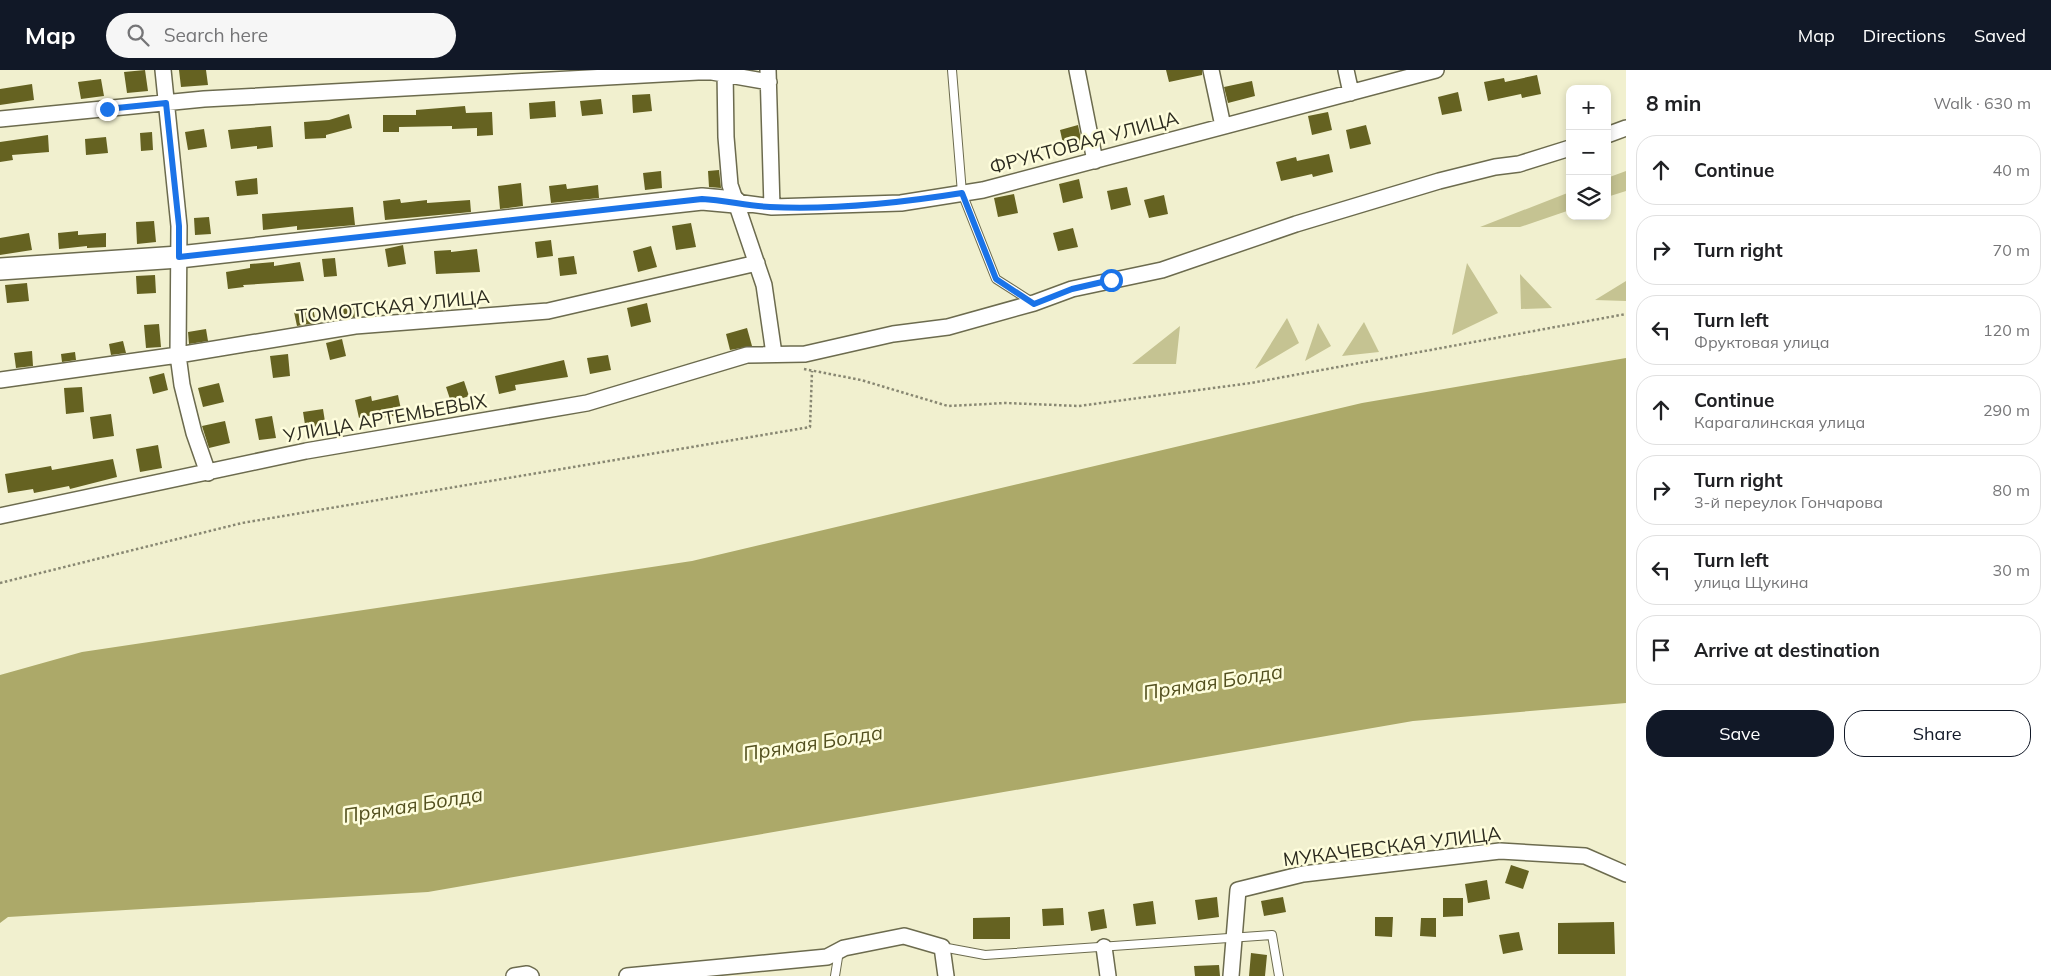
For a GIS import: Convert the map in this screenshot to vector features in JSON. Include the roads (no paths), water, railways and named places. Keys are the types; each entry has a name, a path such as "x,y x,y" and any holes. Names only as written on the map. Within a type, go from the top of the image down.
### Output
{"street":[{"path":"163,70 179,226 178,355 182,385 194,433 208,473"},
{"path":"1077,70 1096,161"},
{"path":"1211,70 1223,126"},
{"path":"1346,70 1351,93"},
{"name":"ФРУКТОВАЯ УЛИЦА","path":"735,202 772,207 901,202 962,193 1096,161 1436,70"},
{"path":"0,119 166,103 400,87 698,72 725,72 768,76 772,207"},
{"path":"725,72 726,137 730,185 764,285 774,354"},
{"path":"1611,133 1626,128"},
{"name":"УЛИЦА АРТЕМЬЕВЫХ","path":"0,516 306,451 587,403 747,356 805,354 893,334 948,327 1034,304 1072,289 1162,270 1296,224 1439,181 1495,167 1519,164 1566,149"},
{"path":"0,269 179,257 702,199 735,202"},
{"name":"ТОМОТСКАЯ УЛИЦА","path":"0,380 178,355 354,326 548,311 757,263"},
{"name":"МУКАЧЕВСКАЯ УЛИЦА","path":"1234,938 1238,890 1303,874 1500,851 1585,856 1626,874"},
{"path":"627,976 747,970 827,957 839,951 904,936 942,947 946,976"},
{"path":"1231,976 1234,938"},
{"path":"1104,946 1108,976"},
{"path":"514,976 527,974 531,976"}],"lane":[{"path":"952,70 962,193 996,279 1034,304"},
{"path":"942,947 985,954 1272,935 1279,976"},
{"path":"836,976 839,951"}],"water":[{"name":"Прямая Болда","path":"1626,358 1626,703 1413,721 428,892 8,917 0,923 0,675 82,652 692,561 1362,403"}]}
